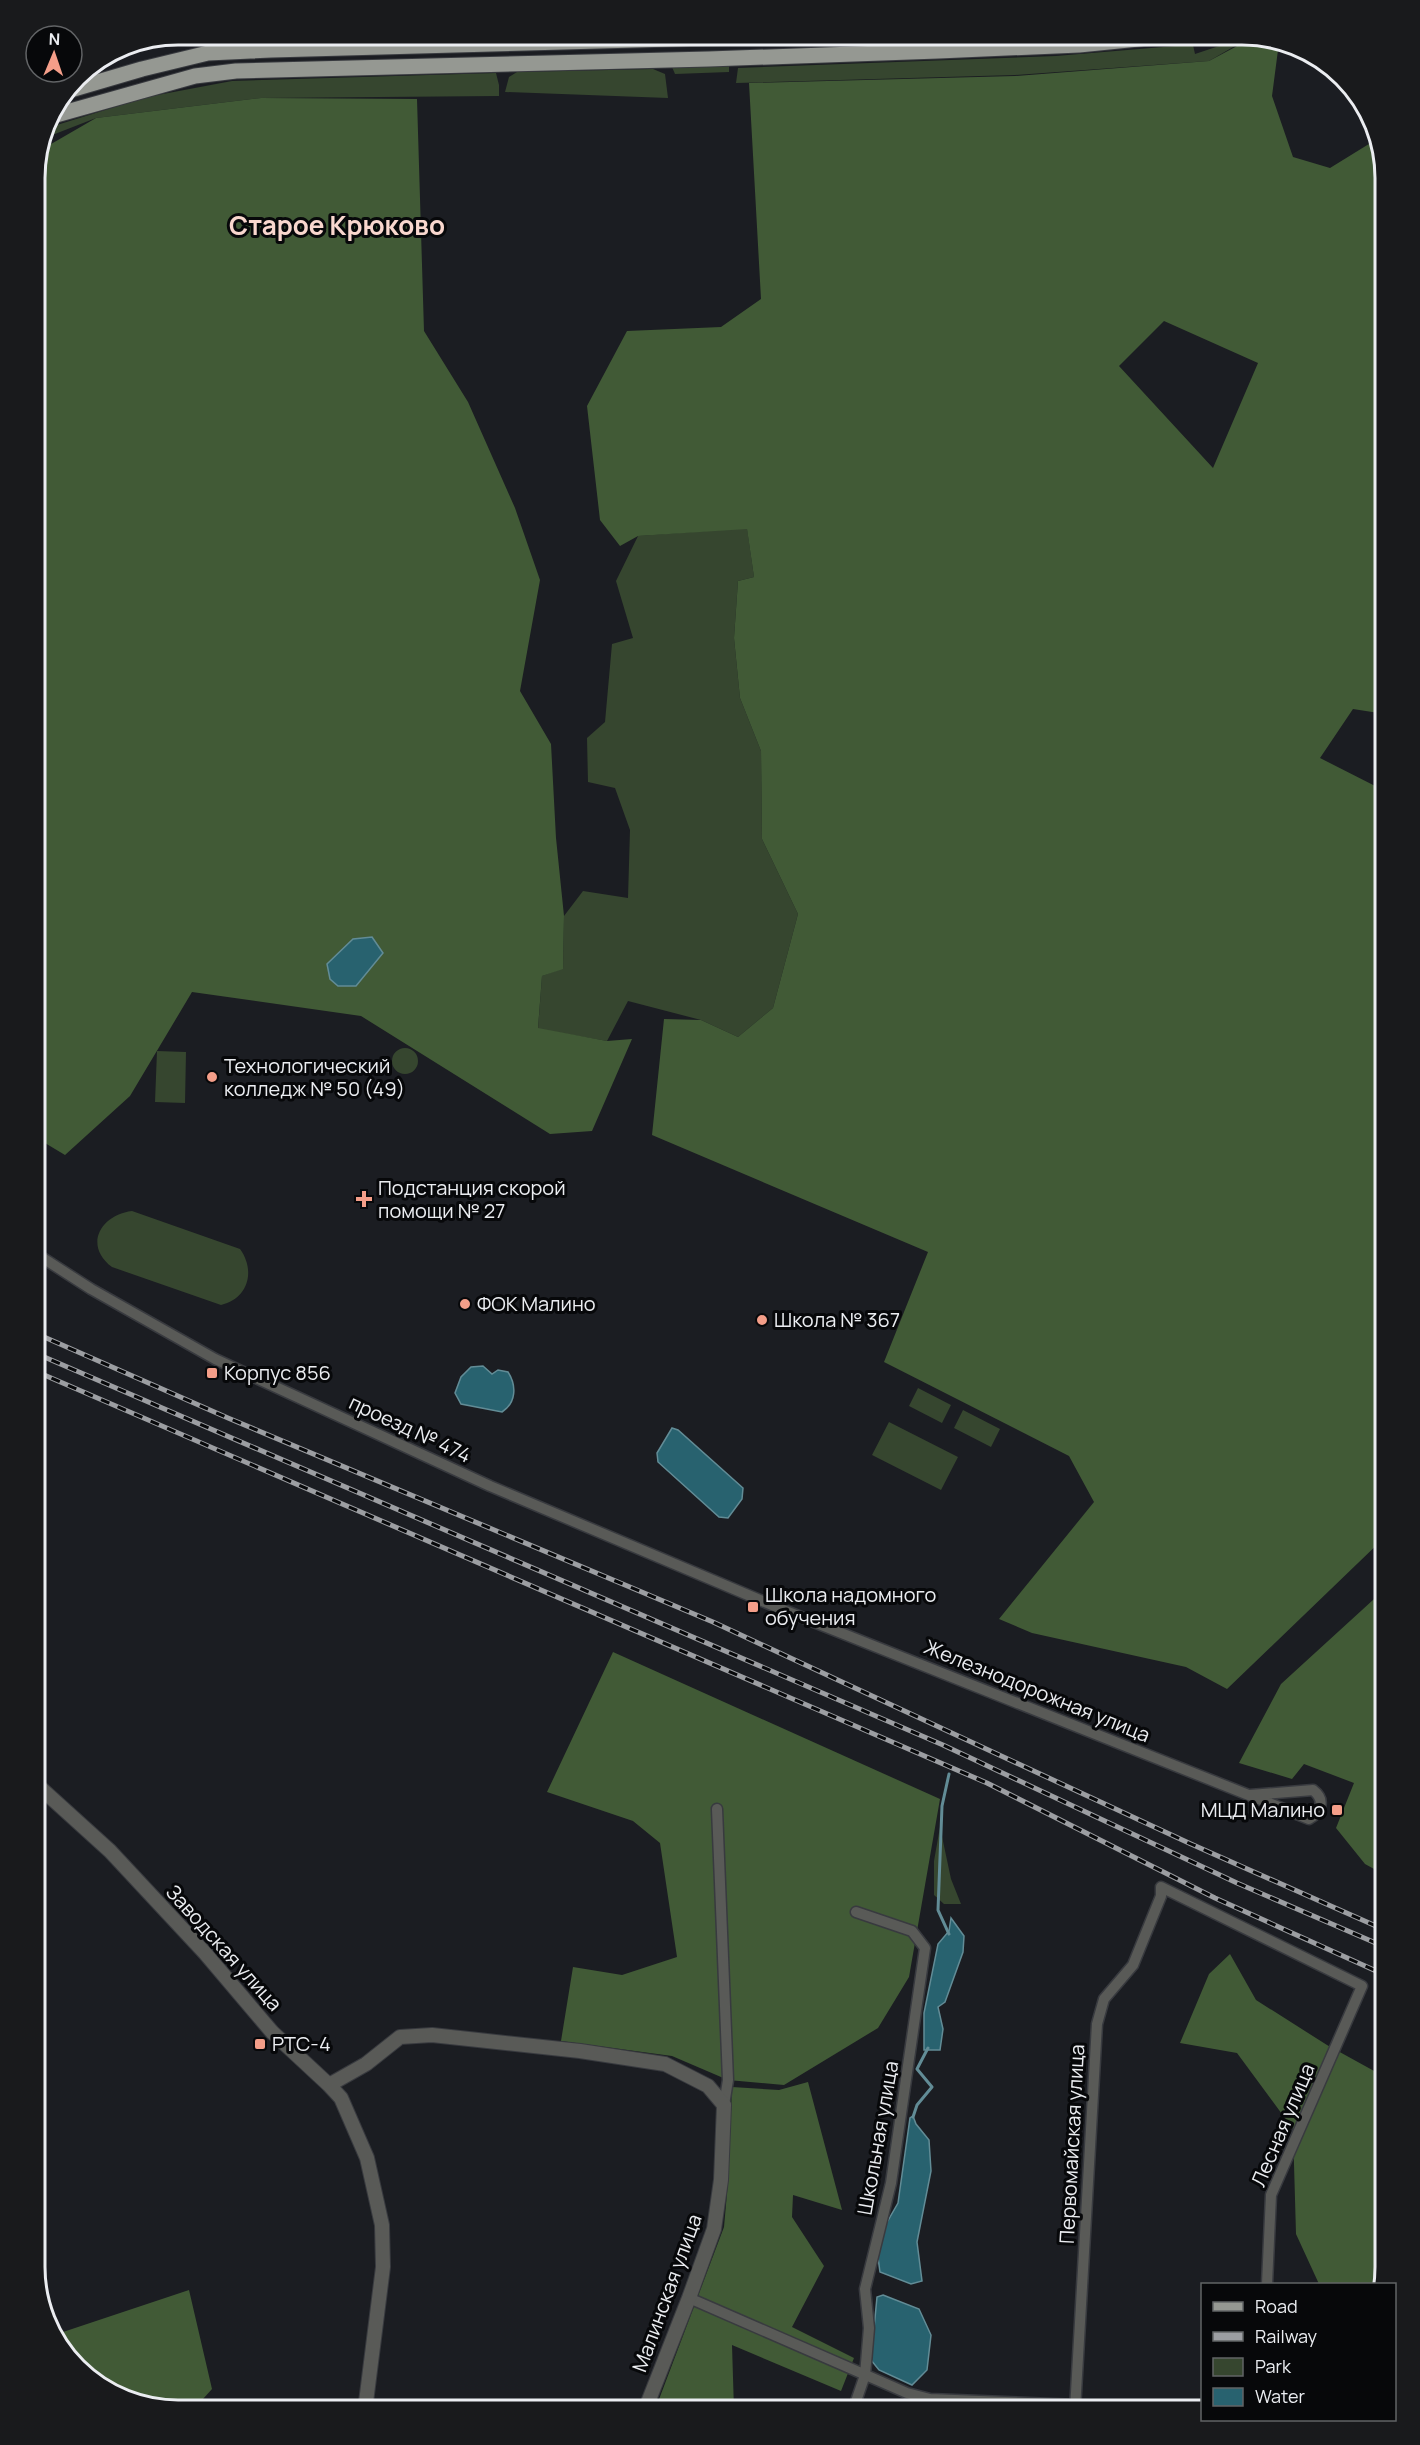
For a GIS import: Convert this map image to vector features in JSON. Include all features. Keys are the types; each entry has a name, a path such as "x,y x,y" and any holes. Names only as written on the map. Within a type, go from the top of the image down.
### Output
{"main road":[{"path":"81,87 208,53 455,45"},
{"path":"935,45 938,51"},
{"path":"62,113 195,76 236,71 709,59 1079,45"}],"street":[{"name":"проезд № 474","path":"45,1259 91,1289 215,1359 490,1486 751,1597"},
{"name":"Железнодорожная улица","path":"751,1597 1310,1820 1318,1814 1322,1804 1319,1794 1313,1790 1250,1795"},
{"name":"Заводская улица","path":"45,1793 110,1851 205,1953 272,2032 341,2098 368,2158 382,2225 382,2267 366,2400"},
{"path":"717,1809 728,2080 724,2105"},
{"name":"Первомайская улица","path":"1075,2400 1097,2024 1104,1999 1133,1965 1161,1896 1161,1887 1362,1986"},
{"name":"Школьная улица","path":"856,1912 912,1931 925,1948 891,2183 865,2289 869,2328 865,2375 856,2400"},
{"name":"Лесная улица","path":"1267,2283 1271,2195 1362,1986"},
{"path":"329,2085 366,2064 400,2037 432,2035 580,2051 665,2064 708,2086 724,2105"},
{"name":"Малинская улица","path":"649,2400 714,2229 721,2180 724,2105"},
{"path":"689,2298 919,2400"}],"green space":[{"path":"1193,45 1195,54 1222,45 1237,45 1209,61 1015,75 736,83 738,68 1056,56"},
{"path":"1239,45 1278,50 1272,96 1293,157 1330,168 1370,143 1374,161 1375,712 1353,709 1320,758 1375,786 1375,1547 1227,1689 1186,1667 1032,1633 999,1619 1094,1502 1069,1456 884,1362 928,1252 652,1135 664,1019 701,1020 738,1037 773,1008 798,914 762,839 761,751 740,698 734,638 738,581 754,577 747,529 638,536 620,546 600,520 587,406 627,331 721,327 761,299 749,83 1015,76 1209,61","holes":["1164,321 1258,363 1213,468 1119,366"]},
{"path":"729,65 729,72 675,74 672,67"},
{"path":"653,69 665,74 668,98 505,92 509,77 517,72"},
{"path":"496,73 499,96 261,98 96,118 53,135 56,125 147,97 232,81"},
{"path":"261,98 417,99 424,331 468,402 515,508 540,580 520,691 551,744 556,838 564,916 563,969 542,976 538,1028 607,1041 632,1039 592,1131 550,1134 361,1016 192,992 130,1096 65,1155 45,1143 45,169 50,145 96,118"},
{"path":"747,528 754,577 738,581 734,638 740,698 761,751 762,839 798,914 773,1008 738,1037 701,1020 628,1001 607,1041 538,1029 542,976 563,968 564,916 583,891 628,898 630,830 615,788 588,782 587,738 605,722 612,644 633,638 616,581 638,536"},
{"path":"405,1048 414,1052 418,1061 414,1070 405,1074 396,1070 392,1061 396,1052"},
{"path":"157,1051 186,1052 185,1103 155,1102"},
{"path":"132,1211 240,1249 248,1266 248,1275 247,1283 238,1297 221,1305 112,1267 99,1250 97,1241 100,1232 112,1218"},
{"path":"918,1388 951,1405 942,1423 909,1406"},
{"path":"963,1410 1000,1429 991,1447 954,1428"},
{"path":"889,1422 958,1457 941,1490 872,1455"},
{"path":"1375,1598 1375,1870 1365,1864 1336,1828 1354,1783 1304,1764 1292,1779 1239,1763 1281,1684"},
{"path":"613,1652 940,1799 909,1977 878,2028 784,2085 728,2080 672,2056 561,2041 573,1967 622,1975 677,1957 660,1843 633,1821 547,1792"},
{"path":"940,1827 951,1879 961,1904 944,1904 934,1895 934,1861"},
{"path":"1230,1954 1256,2000 1327,2045 1375,2071 1374,2283 1319,2283 1296,2234 1293,2129 1237,2053 1180,2043 1209,1974"},
{"path":"808,2082 842,2210 793,2195 792,2217 824,2266 792,2327 854,2358 841,2391 732,2345 734,2400 659,2400 724,2227 732,2087 779,2090"},
{"path":"189,2290 212,2389 202,2400 169,2400 135,2393 104,2378 90,2367 78,2355 62,2332"}],"water":[{"path":"372,937 383,953 356,986 338,986 330,979 327,964 353,939"},
{"path":"483,1366 492,1374 498,1370 508,1372 511,1377 514,1394 510,1404 502,1412 461,1404 455,1393 461,1377 471,1367"},
{"path":"672,1428 678,1430 743,1488 742,1499 728,1518 719,1517 658,1462 657,1453"},
{"path":"951,1918 964,1936 963,1952 945,2002 938,2007 943,2029 940,2050 924,2050 924,2013 938,1944 949,1931"},
{"path":"913,2116 916,2124 929,2140 931,2171 917,2242 922,2281 911,2284 880,2272 877,2250 886,2224 898,2203 910,2118"},
{"path":"883,2295 919,2309 931,2335 927,2370 912,2385 879,2370 871,2360 877,2297"}],"waterway":[{"path":"949,1774 942,1806 938,1910 949,1934"},
{"path":"913,2117 917,2105 932,2087 917,2069 928,2048"}],"railway":[{"path":"45,1337 228,1418 713,1622 1191,1844 1375,1926"},
{"path":"45,1357 943,1745 1237,1883 1375,1943"},
{"path":"45,1375 987,1783 1215,1898 1375,1970"}],"place":[{"name":"Технологический колледж № 50 (49)","path":"212,1077"},
{"name":"Подстанция скорой помощи № 27","path":"364,1199"},
{"name":"ФОК Малино","path":"465,1304"},
{"name":"Школа № 367","path":"762,1320"},
{"name":"Корпус 856","path":"212,1373"},
{"name":"Школа надомного обучения","path":"753,1607"},
{"name":"МЦД Малино","path":"1337,1810"},
{"name":"РТС-4","path":"260,2044"}],"district":[{"name":"Старое Крюково","path":"337,226"}]}
